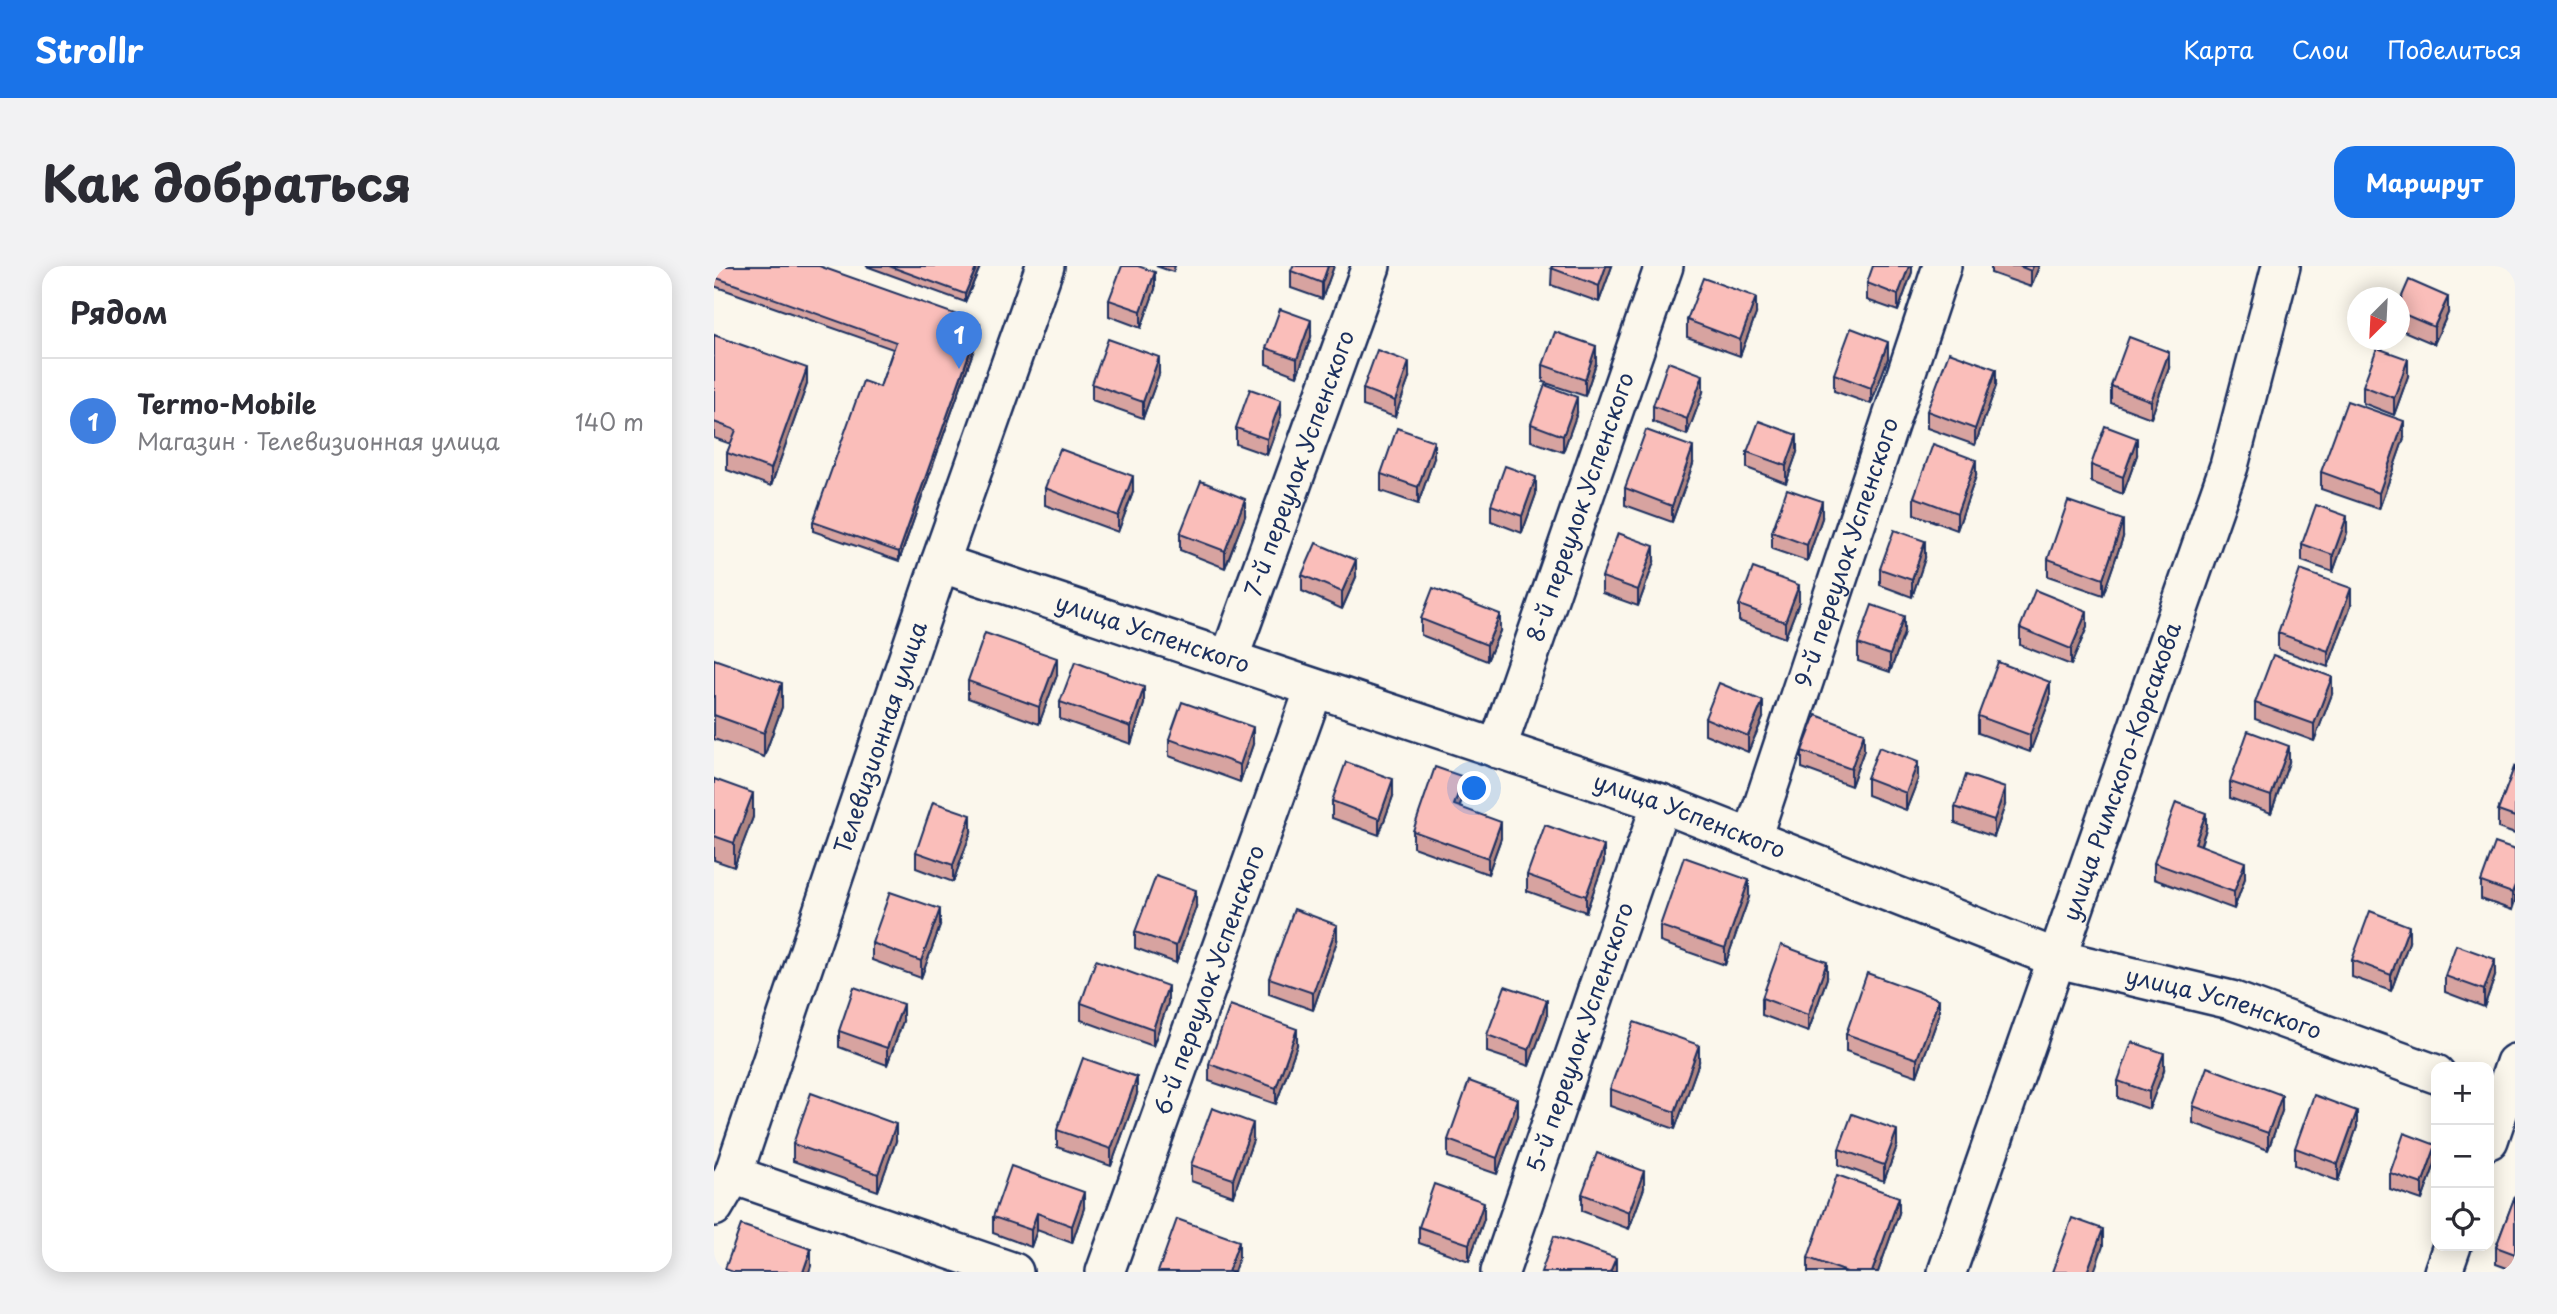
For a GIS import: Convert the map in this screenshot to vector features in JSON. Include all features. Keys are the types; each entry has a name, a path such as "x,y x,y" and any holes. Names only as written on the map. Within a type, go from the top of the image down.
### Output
{"street":[{"name":"Телевизионная улица","path":"714,1207 733,1175 940,563 1045,266"},
{"name":"7-й переулок Успенского","path":"1229,659 1371,266"},
{"name":"8-й переулок Успенского","path":"1497,749 1664,266"},
{"name":"9-й переулок Успенского","path":"1752,838 1942,266"},
{"name":"улица Римского-Корсакова","path":"1947,1272 2059,959 2229,466 2281,266"},
{"name":"улица Успенского","path":"940,563 1661,803 2059,959 2231,1000 2431,1072"},
{"name":"6-й переулок Успенского","path":"1105,1272 1314,689"},
{"name":"5-й переулок Успенского","path":"1500,1272 1661,803"},
{"path":"2494,1125 2515,1063"},
{"path":"733,1175 1014,1272"},
{"path":"2443,1272 2450,1251"}],"building":[{"path":"714,266 819,266 980,323 899,552 813,522 863,381 880,387 896,342 714,277"},
{"path":"889,266 977,266 965,294"},
{"path":"1122,266 1138,266 1155,272 1141,311 1109,300"},
{"path":"1293,266 1328,266 1322,283 1291,271"},
{"path":"1606,266 1599,286 1551,268"},
{"path":"1873,266 1909,266 1898,295 1867,283"},
{"path":"2019,266 2033,266 2031,271"},
{"path":"1703,278 1756,297 1740,340 1687,320"},
{"path":"2409,280 2448,297 2434,327 2410,317 2410,287 2406,287"},
{"path":"1280,309 1311,320 1297,359 1266,348"},
{"path":"1851,328 1888,342 1871,388 1834,374"},
{"path":"1555,332 1596,346 1585,380 1543,365"},
{"path":"714,335 807,368 771,469 727,453 736,430 714,422"},
{"path":"2129,337 2169,352 2151,401 2111,386"},
{"path":"1108,339 1159,357 1143,402 1092,384"},
{"path":"1377,350 1409,362 1395,401 1363,389"},
{"path":"2376,350 2408,359 2394,398 2363,386"},
{"path":"1949,352 1996,369 1975,429 1927,411"},
{"path":"1668,362 1703,375 1687,419 1653,406"},
{"path":"1545,385 1577,397 1563,436 1531,424"},
{"path":"1250,389 1281,400 1267,439 1236,428"},
{"path":"2347,401 2404,421 2379,493 2321,472"},
{"path":"1759,421 1797,435 1786,466 1747,452"},
{"path":"2105,426 2137,438 2123,477 2091,465"},
{"path":"1397,428 1434,441 1418,487 1381,474"},
{"path":"1646,430 1693,447 1672,506 1625,488"},
{"path":"1933,444 1976,460 1957,513 1914,497"},
{"path":"1060,449 1133,476 1118,516 1045,488"},
{"path":"1505,466 1536,477 1522,516 1491,505"},
{"path":"1201,481 1245,499 1225,551 1180,534"},
{"path":"1787,489 1822,501 1807,545 1772,532"},
{"path":"2068,501 2123,520 2103,579 2048,559"},
{"path":"2316,505 2347,516 2333,555 2302,544"},
{"path":"1894,530 1925,541 1912,580 1880,569"},
{"path":"1618,533 1654,546 1638,590 1602,577"},
{"path":"1316,543 1356,560 1342,592 1302,575"},
{"path":"1753,568 1799,585 1785,622 1739,605"},
{"path":"2300,570 2351,588 2328,651 2278,633"},
{"path":"1433,588 1500,614 1487,645 1421,619"},
{"path":"2035,590 2087,611 2071,649 2020,628"},
{"path":"1872,605 1904,616 1890,655 1858,644"},
{"path":"985,633 1057,658 1039,707 968,681"},
{"path":"2273,655 2332,677 2314,724 2255,703"},
{"path":"714,659 782,683 764,733 714,715"},
{"path":"1075,662 1144,687 1131,727 1060,702"},
{"path":"1998,662 2050,682 2030,735 1978,716"},
{"path":"1719,683 1763,701 1748,736 1705,718"},
{"path":"1182,702 1253,727 1240,765 1169,739"},
{"path":"1816,715 1864,733 1851,769 1802,751"},
{"path":"2248,731 2289,746 2271,796 2230,782"},
{"path":"1879,747 1918,762 1906,793 1867,778"},
{"path":"1346,762 1393,779 1379,819 1332,801"},
{"path":"2515,765 2515,817 2498,811"},
{"path":"1435,767 1464,777 1454,805 1501,822 1488,858 1413,831"},
{"path":"1966,775 2005,788 1994,820 1955,807"},
{"path":"714,779 753,793 734,843 714,836"},
{"path":"933,802 971,815 953,865 916,852"},
{"path":"2176,802 2206,813 2195,843 2245,862 2234,892 2154,863"},
{"path":"1545,825 1604,846 1586,896 1527,875"},
{"path":"2495,843 2515,850 2515,885 2512,893 2481,882"},
{"path":"1684,857 1749,880 1725,948 1660,926"},
{"path":"1156,876 1196,890 1176,946 1135,932"},
{"path":"890,892 940,909 921,961 872,943"},
{"path":"1294,909 1337,925 1313,993 1269,978"},
{"path":"2370,911 2409,926 2391,975 2352,960"},
{"path":"1781,945 1827,962 1808,1015 1762,998"},
{"path":"2456,945 2495,959 2484,990 2445,976"},
{"path":"1096,960 1168,986 1153,1029 1081,1003"},
{"path":"1867,973 1939,999 1917,1059 1846,1034"},
{"path":"1505,986 1547,1000 1529,1050 1487,1035"},
{"path":"854,987 903,1004 887,1048 839,1031"},
{"path":"1230,1005 1297,1029 1276,1088 1209,1064"},
{"path":"1634,1022 1699,1045 1675,1112 1610,1089"},
{"path":"2132,1042 2164,1053 2149,1092 2118,1081"},
{"path":"1083,1058 1137,1077 1111,1149 1057,1130"},
{"path":"2207,1067 2282,1095 2268,1133 2193,1106"},
{"path":"1469,1081 1518,1099 1497,1158 1448,1140"},
{"path":"811,1093 896,1124 878,1174 793,1144"},
{"path":"2314,1095 2357,1111 2338,1164 2295,1148"},
{"path":"1212,1108 1253,1123 1233,1179 1191,1165"},
{"path":"1852,1114 1897,1130 1884,1165 1839,1149"},
{"path":"2404,1133 2431,1143 2431,1159 2422,1184 2390,1173"},
{"path":"1597,1153 1644,1171 1629,1212 1582,1194"},
{"path":"1011,1166 1084,1192 1072,1226 1037,1213 1031,1230 993,1217"},
{"path":"1837,1175 1899,1197 1872,1272 1847,1272 1808,1258"},
{"path":"1434,1184 1484,1202 1469,1244 1419,1227"},
{"path":"2515,1196 2515,1254 2496,1247"},
{"path":"2072,1218 2103,1229 2087,1272 2052,1272"},
{"path":"1177,1219 1239,1241 1228,1272 1158,1272"},
{"path":"741,1225 811,1249 803,1272 733,1272 725,1269"},
{"path":"1554,1236 1616,1258 1610,1272 1541,1272"}],"place":[{"name":"Termo-Mobile","path":"959,369"}]}
